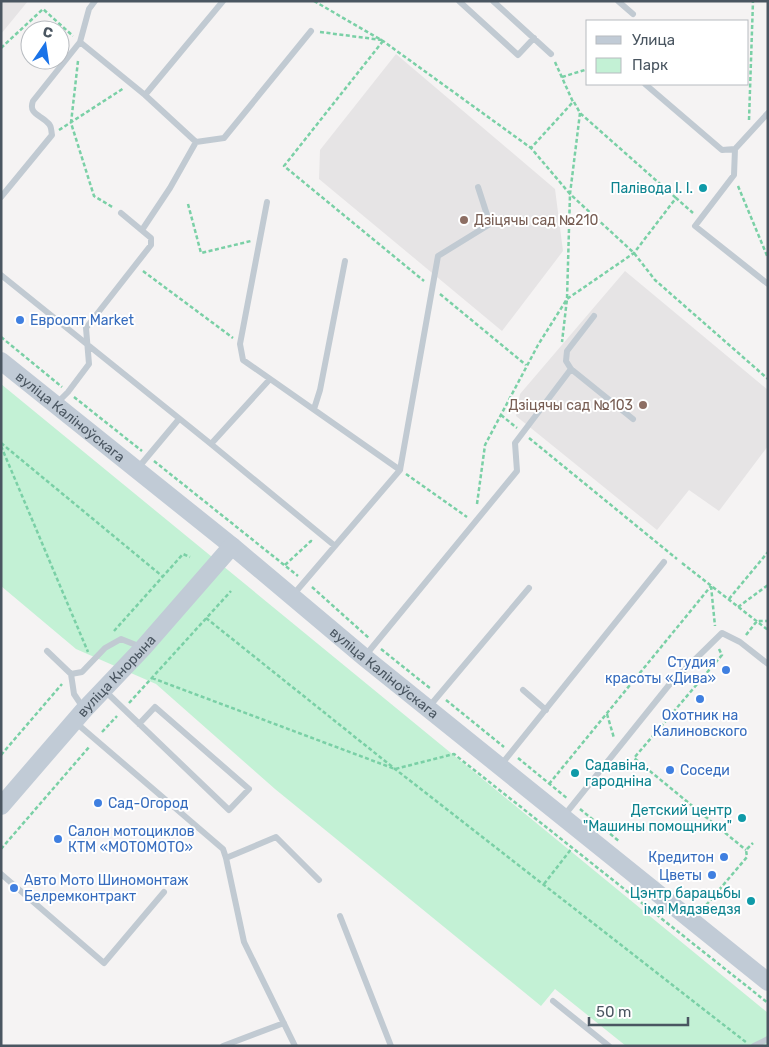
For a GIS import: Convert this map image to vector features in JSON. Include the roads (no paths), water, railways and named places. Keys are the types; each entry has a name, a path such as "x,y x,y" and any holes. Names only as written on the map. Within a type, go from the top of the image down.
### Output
{"main road":[{"name":"вуліца Каліноўскага","path":"1,361 55,404 142,463 232,546 292,596 370,650 433,701 500,766 568,811 768,982"},
{"name":"вуліца Кнорына","path":"1,806 232,546"}],"lane":[{"path":"1,197 52,136 51,126 33,112 31,106 80,42 89,9 95,1"},
{"path":"145,95 223,1"},
{"path":"459,1 518,55 534,38"},
{"path":"493,1 551,54"},
{"path":"618,1 633,14"},
{"path":"196,142 224,138 311,31"},
{"path":"80,42 145,95 196,142"},
{"path":"646,85 722,150 735,149"},
{"path":"768,112 735,149 734,175 695,226 768,284"},
{"path":"142,230 170,188 196,142"},
{"path":"292,596 400,470 438,256 490,224 478,187"},
{"path":"267,202 240,344 243,360 400,470"},
{"path":"55,404 68,392 89,364 86,328 152,245 151,238 121,214"},
{"path":"314,409 320,390 345,261"},
{"path":"1,275 335,546"},
{"path":"594,316 567,351 566,361 571,369 633,419"},
{"path":"370,650 517,471 515,443 571,369"},
{"path":"211,444 270,379"},
{"path":"142,463 179,419"},
{"path":"500,766 664,562"},
{"path":"433,701 528,588"},
{"path":"568,811 668,685 722,633 740,642 768,664"},
{"path":"71,674 82,672 105,648 121,639 143,648"},
{"path":"47,652 71,674 79,716 95,740 223,849 244,942 295,1046"},
{"path":"103,690 229,810 249,789 155,707 139,724"},
{"path":"523,690 546,710"},
{"path":"226,858 276,837 319,880"},
{"path":"1,874 104,963 164,892"},
{"path":"340,916 391,1046"},
{"path":"553,1001 609,1046"},
{"path":"222,1046 284,1023"},
{"path":"752,1046 768,1039"}],"place":[{"name":"Палівода І. І.","path":"703,188"},
{"name":"Дзіцячы сад №210","path":"464,220"},
{"name":"Евроопт Market","path":"20,320"},
{"name":"Дзіцячы сад №103","path":"643,405"},
{"name":"Студия красоты «Дива»","path":"726,670"},
{"name":"Охотник на Калиновского","path":"700,699"},
{"name":"Соседи","path":"670,770"},
{"name":"Садавіна, гародніна","path":"575,773"},
{"name":"Сад-Огород","path":"98,803"},
{"name":"Детский центр \"Машины помощники\"","path":"742,818"},
{"name":"Салон мотоциклов КТМ «МОТОМОТО»","path":"58,839"},
{"name":"Кредитон","path":"724,857"},
{"name":"Цветы","path":"712,875"},
{"name":"Авто Мото Шиномонтаж Белремконтракт","path":"14,888"},
{"name":"Цэнтр барацьбы імя Мядзведзя","path":"751,901"}]}
